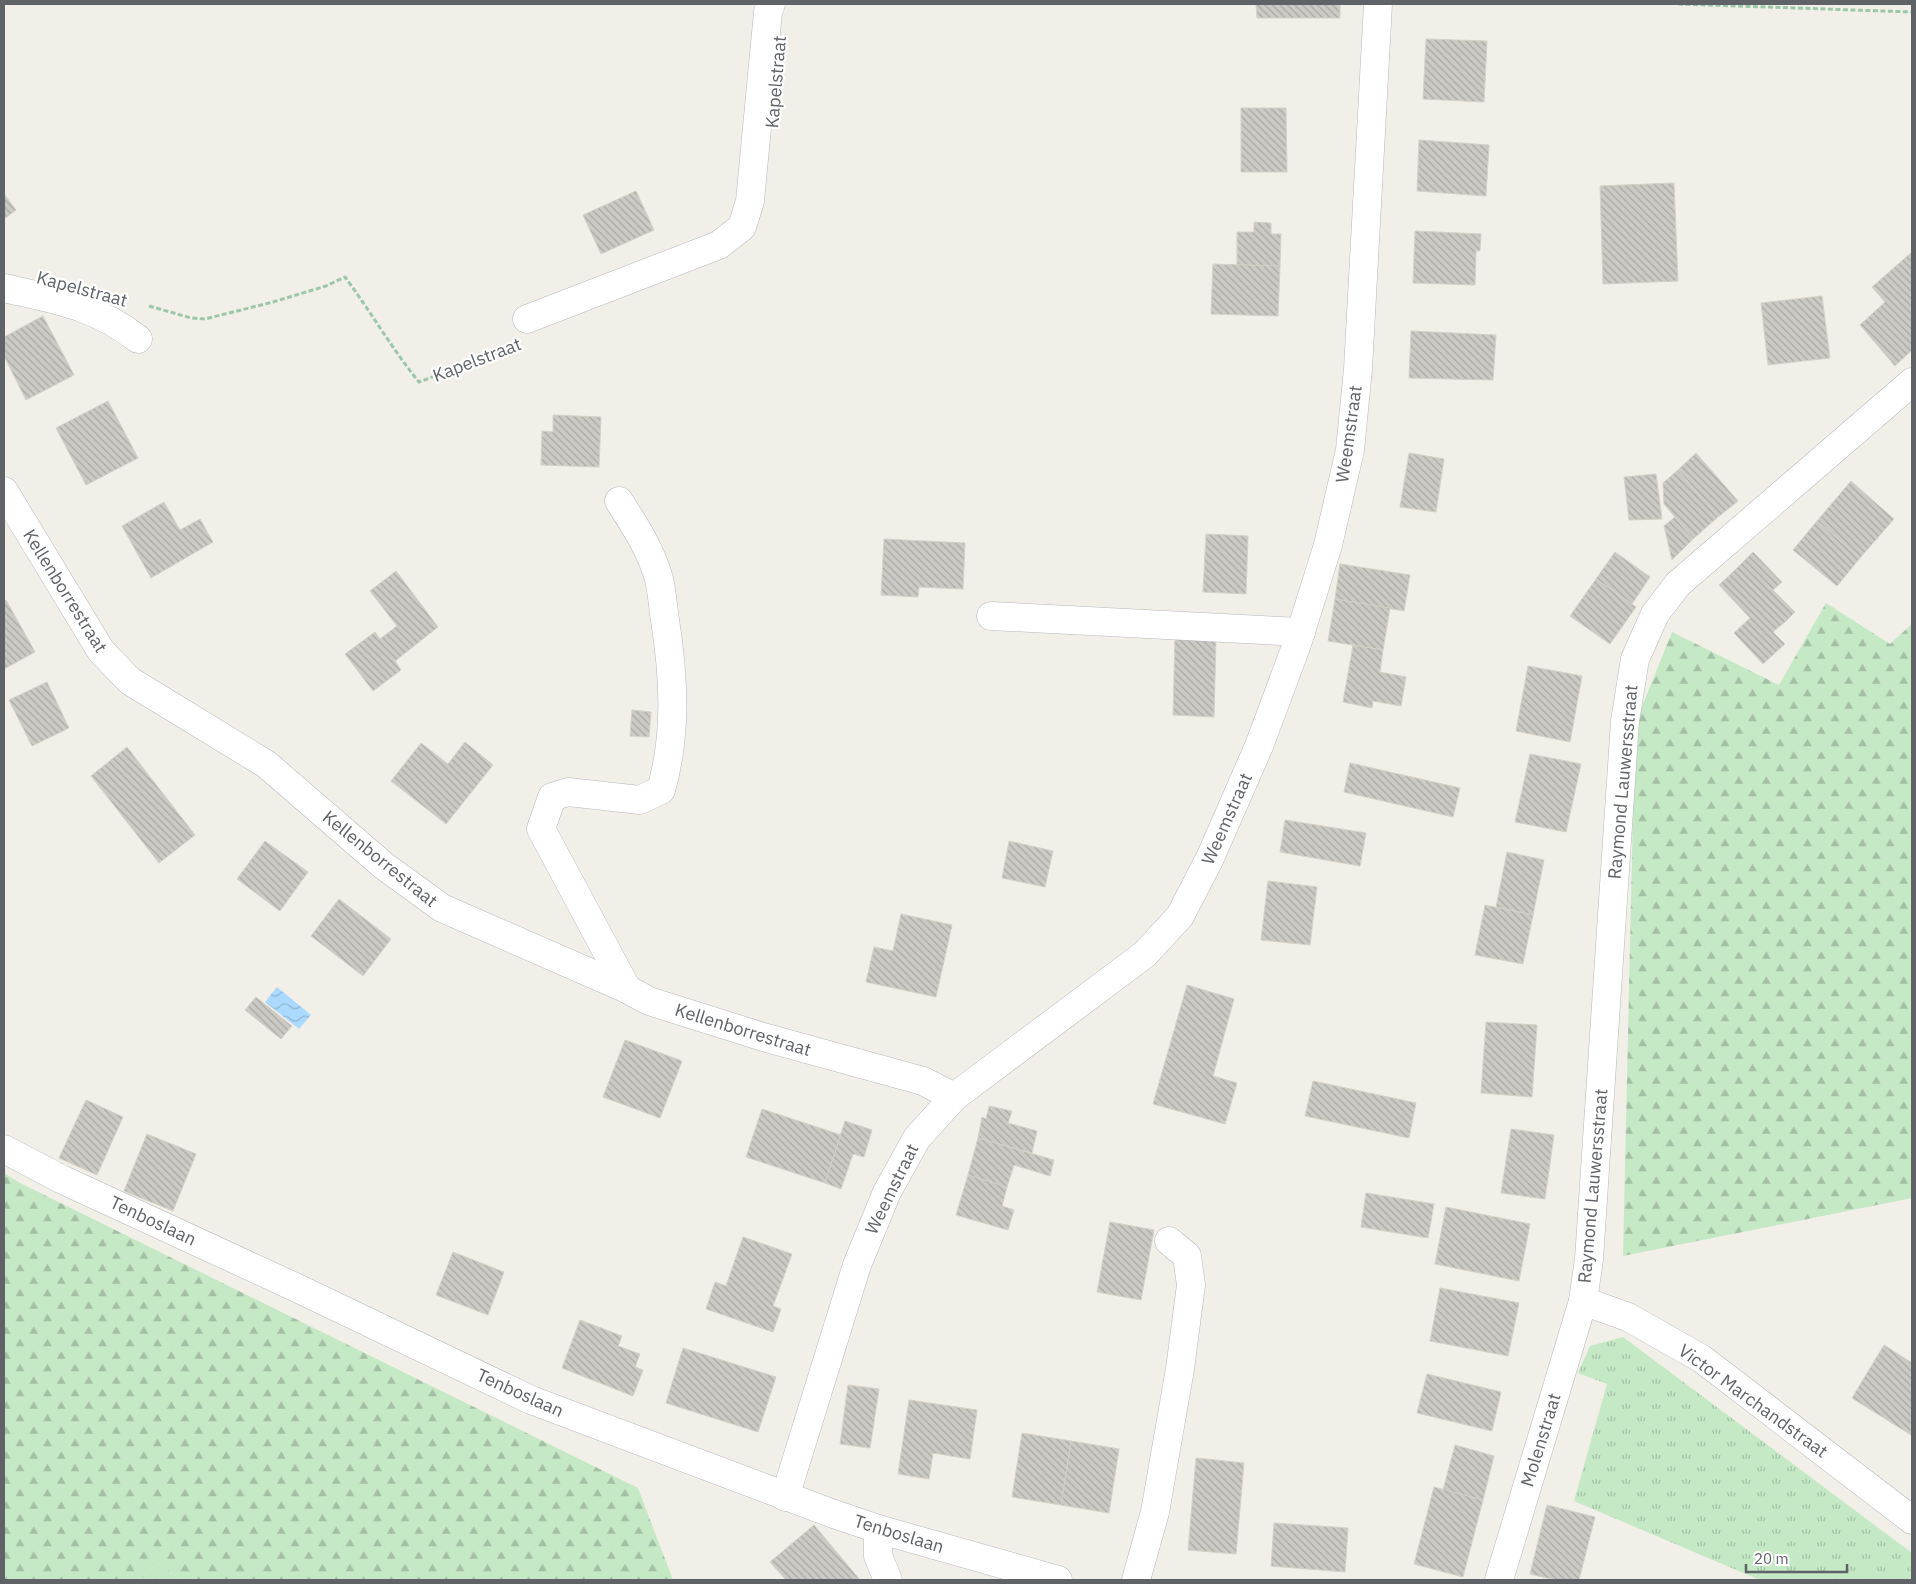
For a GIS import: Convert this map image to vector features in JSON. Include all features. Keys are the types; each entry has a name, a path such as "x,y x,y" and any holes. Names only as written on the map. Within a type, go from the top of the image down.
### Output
{"street":[{"name":"Kapelstraat","path":"526,319 719,245 742,226 750,202 768,12 771,4"},
{"name":"Weemstraat","path":"785,1497 857,1265 887,1192 917,1138 954,1097 1145,954 1180,916 1210,858 1259,746 1301,632 1328,545 1350,450 1358,369 1378,4"},
{"path":"4,288 80,306 115,321 138,339"},
{"name":"Raymond Lauwersstraat","path":"1583,1300 1590,1249 1625,721 1635,659 1655,614 1678,584 1912,382"},
{"name":"Kellenborrestraat","path":"4,491 101,651 130,681 266,764 384,866 442,908 627,989 649,1001 763,1038 923,1081 954,1097"},
{"path":"620,501 644,541 658,579 668,640 674,709 669,764 661,790 640,800 568,792 552,797 541,829 627,989"},
{"path":"991,616 1301,632"},
{"name":"Tenboslaan","path":"4,1148 62,1179 297,1288 531,1400 785,1497 878,1529 1058,1580"},
{"path":"1136,1580 1155,1512 1180,1369 1191,1285 1187,1256 1169,1241"},
{"name":"Victor Marchandstraat","path":"1583,1300 1628,1317 1702,1359 1912,1520"},
{"name":"Molenstraat","path":"1499,1580 1583,1300"},
{"path":"878,1529 878,1556 888,1580"}],"path":[{"path":"1678,4 1912,12"},
{"name":"Kapelstraat","path":"147,306 191,318 205,319 326,286 346,277 376,319 398,356 419,382 514,346"}],"green space":[{"path":"1826,603 1890,644 1912,624 1912,1198 1623,1256 1635,724 1672,632 1779,685"},
{"path":"4,1173 20,1183 638,1488 673,1580 182,1580 158,1563 141,1580 4,1580"},
{"path":"1623,1337 1912,1553 1912,1580 1760,1580 1574,1501 1607,1384 1578,1373 1590,1346"},
{"path":"158,1563 182,1580 141,1580"}],"water":[{"path":"277,987 311,1015 299,1029 265,1002"}],"building":[{"path":"1256,4 1340,4 1340,18 1257,18"},
{"path":"1426,39 1487,41 1484,102 1423,99"},
{"path":"1241,108 1286,108 1287,172 1241,172"},
{"path":"1419,140 1489,145 1486,196 1417,191"},
{"path":"1674,183 1678,281 1603,284 1600,186"},
{"path":"636,191 654,230 601,254 583,215"},
{"path":"4,194 16,210 4,219"},
{"path":"1254,222 1271,223 1271,234 1281,234 1280,266 1237,265 1237,232 1254,232"},
{"path":"1415,231 1481,234 1480,251 1476,251 1475,285 1413,283"},
{"path":"1912,252 1912,350 1895,366 1860,325 1885,302 1872,287"},
{"path":"1213,264 1280,266 1278,316 1211,314"},
{"path":"1822,296 1830,358 1768,365 1761,303"},
{"path":"43,316 74,375 26,400 4,356 4,337"},
{"path":"1411,331 1496,335 1493,380 1409,378"},
{"path":"108,401 138,458 86,485 56,428"},
{"path":"553,415 601,417 599,467 541,465 542,431 553,432"},
{"path":"1409,453 1444,459 1436,512 1400,507"},
{"path":"1696,453 1738,501 1718,517 1678,470"},
{"path":"1678,470 1718,517 1693,539 1664,504 1663,483"},
{"path":"1656,474 1662,519 1629,520 1624,477"},
{"path":"1851,481 1894,519 1860,558 1817,521"},
{"path":"164,502 180,530 200,519 213,542 151,578 122,526"},
{"path":"1675,517 1693,539 1672,560 1664,526"},
{"path":"1817,521 1860,558 1837,586 1793,550"},
{"path":"1206,534 1248,536 1246,594 1203,592"},
{"path":"884,539 965,543 963,589 919,587 918,597 881,595"},
{"path":"1615,552 1650,577 1632,604 1596,579"},
{"path":"1753,552 1782,582 1773,590 1795,612 1786,621 1736,569"},
{"path":"1340,564 1410,575 1404,611 1335,599"},
{"path":"1736,569 1786,621 1773,632 1785,644 1763,664 1734,633 1750,618 1719,585"},
{"path":"396,571 438,627 395,661 401,670 373,691 345,654 375,632 380,639 397,626 370,591"},
{"path":"1596,579 1636,607 1610,644 1570,616"},
{"path":"1335,599 1390,608 1383,650 1328,641"},
{"path":"6,600 35,652 4,669 4,601"},
{"path":"1175,637 1216,638 1214,717 1173,715"},
{"path":"1353,645 1383,650 1380,672 1406,677 1401,706 1373,701 1372,708 1343,702"},
{"path":"1528,666 1582,676 1570,742 1516,731"},
{"path":"47,682 69,728 32,746 9,700"},
{"path":"632,710 651,712 649,737 630,736"},
{"path":"465,742 493,765 446,824 391,781 421,743 448,764"},
{"path":"127,747 195,835 159,863 91,776"},
{"path":"1530,754 1581,764 1566,832 1515,822"},
{"path":"1350,763 1460,788 1453,817 1344,792"},
{"path":"1285,820 1366,833 1360,866 1280,852"},
{"path":"265,841 308,872 280,911 237,879"},
{"path":"1009,841 1053,851 1045,887 1002,878"},
{"path":"1507,852 1544,860 1533,915 1496,907"},
{"path":"1268,881 1317,887 1310,945 1261,940"},
{"path":"339,899 391,939 363,976 311,936"},
{"path":"1485,905 1533,915 1523,964 1475,955"},
{"path":"901,914 952,925 936,997 866,982 874,947 893,951"},
{"path":"1187,985 1234,999 1213,1076 1237,1083 1225,1124 1153,1104"},
{"path":"256,997 292,1026 281,1039 245,1010"},
{"path":"1486,1022 1537,1025 1532,1097 1481,1093"},
{"path":"625,1040 682,1061 660,1118 603,1097"},
{"path":"1313,1081 1416,1103 1409,1138 1305,1116"},
{"path":"86,1100 123,1117 97,1175 59,1158"},
{"path":"989,1106 1012,1111 1008,1123 1037,1131 1032,1153 978,1138 982,1117 986,1119"},
{"path":"762,1109 841,1135 825,1183 746,1157"},
{"path":"845,1121 872,1130 864,1157 853,1154 841,1189 825,1183"},
{"path":"1511,1129 1554,1135 1545,1199 1501,1193"},
{"path":"147,1134 196,1154 173,1211 124,1191"},
{"path":"978,1138 1054,1160 1050,1176 1014,1165 1007,1187 968,1175"},
{"path":"968,1175 1007,1187 1002,1206 1014,1210 1008,1230 956,1215"},
{"path":"1366,1193 1434,1204 1428,1238 1361,1227"},
{"path":"1446,1207 1530,1224 1519,1281 1435,1264"},
{"path":"1110,1222 1154,1230 1141,1300 1097,1292"},
{"path":"743,1237 792,1254 773,1306 781,1309 773,1332 706,1309 715,1282 726,1286"},
{"path":"453,1252 504,1272 488,1315 436,1295"},
{"path":"1440,1288 1519,1303 1508,1356 1430,1341"},
{"path":"580,1320 622,1336 618,1346 640,1354 635,1367 643,1370 633,1396 562,1368"},
{"path":"1884,1345 1912,1363 1911,1435 1852,1398"},
{"path":"683,1348 776,1377 758,1432 666,1403"},
{"path":"1427,1374 1501,1392 1492,1431 1417,1413"},
{"path":"848,1385 879,1389 870,1448 840,1444"},
{"path":"909,1400 977,1410 970,1459 933,1453 929,1479 898,1474"},
{"path":"1022,1433 1071,1441 1061,1505 1012,1497"},
{"path":"1071,1441 1119,1449 1109,1513 1061,1505"},
{"path":"1455,1445 1494,1456 1483,1500 1443,1490"},
{"path":"1196,1458 1244,1463 1236,1554 1188,1550"},
{"path":"1434,1487 1483,1500 1463,1577 1414,1564"},
{"path":"1547,1505 1595,1517 1579,1580 1555,1580 1530,1574"},
{"path":"1274,1523 1348,1528 1345,1572 1271,1566"},
{"path":"814,1525 860,1580 786,1580 770,1562"}]}
